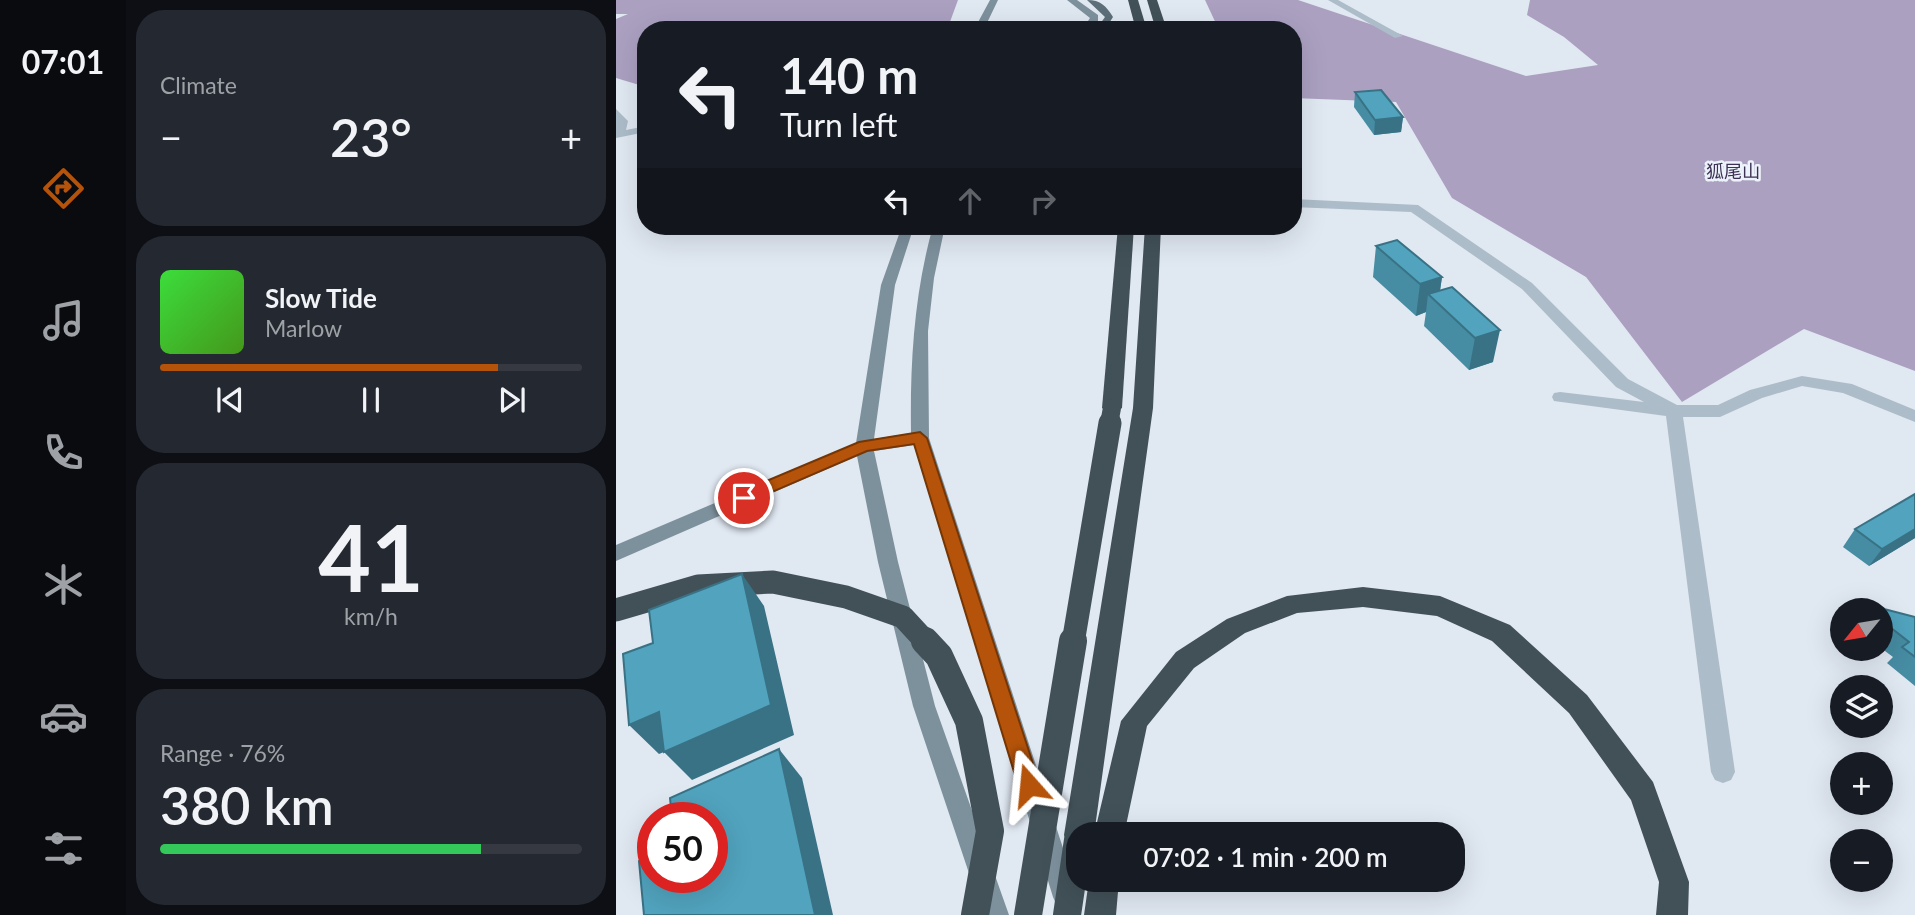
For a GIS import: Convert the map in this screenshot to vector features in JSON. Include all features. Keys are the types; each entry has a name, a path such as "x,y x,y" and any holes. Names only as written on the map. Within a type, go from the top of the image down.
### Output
{"highway":[{"path":"1133,0 1139,21"},
{"path":"1152,0 1160,21"},
{"path":"1160,0 1164,21"},
{"path":"1028,915 1112,408 1125,235"},
{"path":"1080,822 1143,408 1153,235"},
{"path":"616,610 698,586 773,582 846,597 903,617 939,656 969,721 990,831 975,915"},
{"path":"1112,822 1136,720 1185,660 1236,626 1296,603 1363,597 1440,606 1501,633 1578,704 1643,792 1674,882 1672,915"},
{"path":"1069,915 1072,892"},
{"path":"1100,915 1103,892"}],"main road":[{"path":"983,21 993,0"},
{"path":"1071,0 1095,17 1094,21"},
{"path":"1091,0 1103,8 1109,18 1107,21"},
{"path":"980,21 984,18"},
{"path":"905,235 888,285 864,446 888,562 924,706 996,915"},
{"path":"936,235 926,269 918,372 920,438 1069,915"},
{"path":"616,553 864,446 920,438"}],"street":[{"path":"1332,0 1398,36"},
{"path":"616,112 623,121 618,135 637,132"},
{"path":"1302,202 1414,208 1527,286 1622,383 1674,411"},
{"path":"1560,397 1674,411 1720,411 1756,394 1802,382 1846,388 1915,416"},
{"path":"1674,411 1723,772"}],"green space":[{"path":"616,0 958,0 950,21 637,21 637,84 616,78 616,19 628,14 616,14"},
{"name":"狐尾山","path":"1205,0 1298,0 1526,76 1598,65 1564,37 1527,15 1530,0 1915,0 1915,371 1804,329 1682,402 1586,277 1452,198 1396,102 1302,98 1302,21 1215,21"}],"building":[{"path":"1381,90 1403,117 1375,120 1355,92"},
{"path":"1397,240 1442,277 1420,284 1376,246"},
{"path":"1452,287 1500,330 1475,338 1428,294"},
{"path":"1915,494 1915,529 1882,549 1855,529"},
{"path":"742,574 771,705 664,752 659,712 629,725 623,654 653,643 649,610"},
{"path":"1894,612 1915,617 1915,657 1902,647 1909,642 1894,630"},
{"path":"779,749 815,915 644,915 642,893 728,893 728,802 670,802 670,798"}],"route":[{"path":"744,498 864,446 920,438 1029,785"}]}
